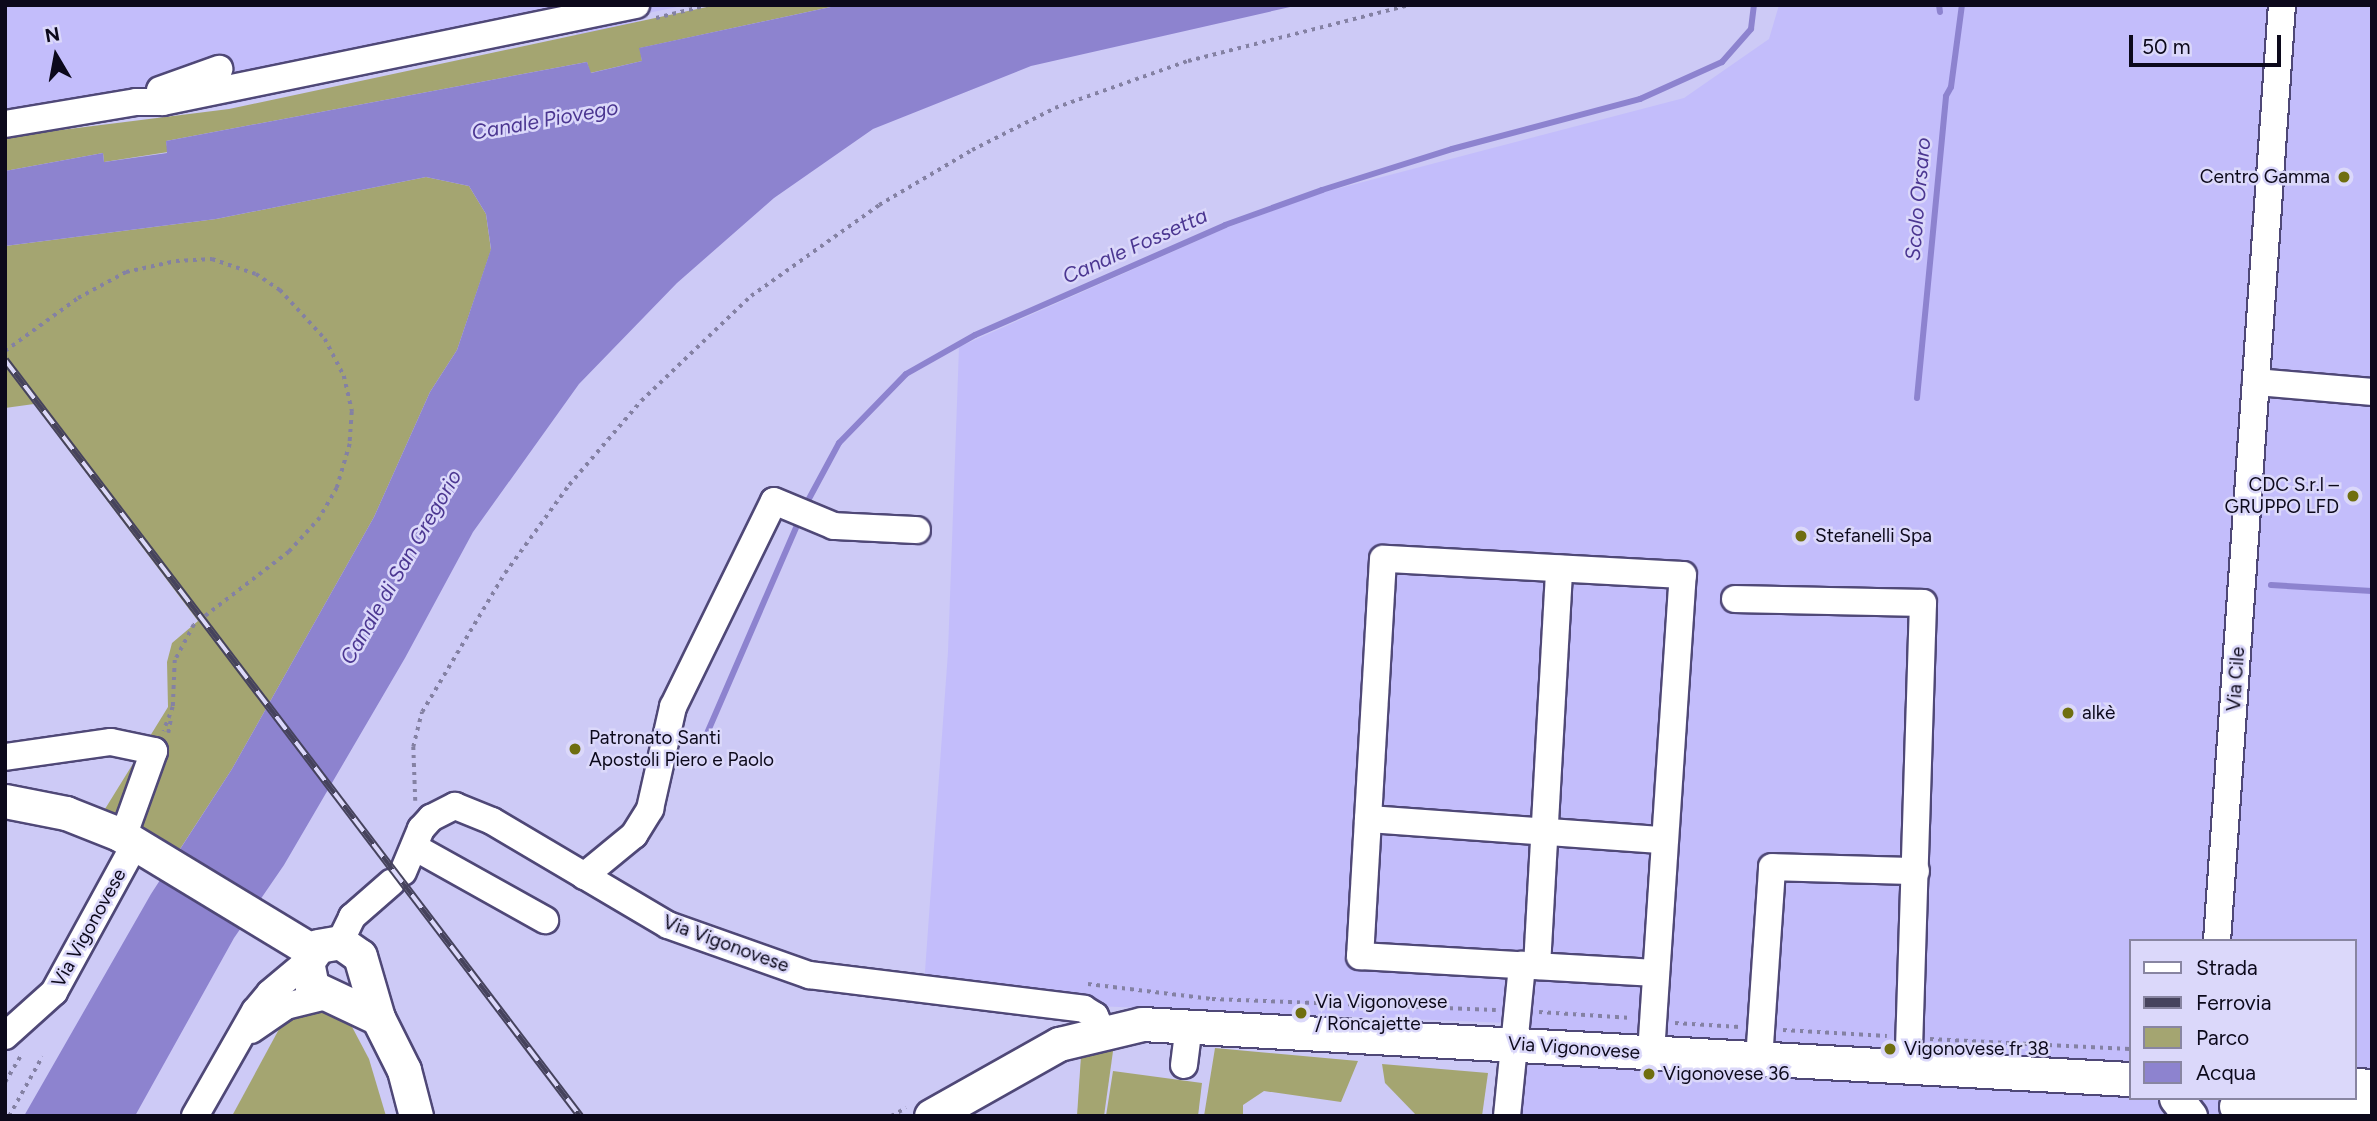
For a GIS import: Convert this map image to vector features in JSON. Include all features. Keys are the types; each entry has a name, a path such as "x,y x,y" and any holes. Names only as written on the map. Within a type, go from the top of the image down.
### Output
{"main road":[{"path":"5,801 66,813 133,843 320,952 356,951 378,1018 404,1070 416,1116"},
{"path":"320,952 308,979 333,997 378,1018"},
{"path":"333,997 354,990 363,968"},
{"name":"Via Vigonovese","path":"931,1116 1059,1044 1102,1031 1142,1024 1651,1054 1765,1045 1908,1069 2128,1079"},
{"path":"2178,1100 2190,1116"},
{"path":"2234,1107 2372,1111"}],"street":[{"name":"Via Cile","path":"2217,939 2282,5"},
{"path":"5,124 136,102 163,102 644,12"},
{"path":"136,102 219,69"},
{"path":"2256,382 2372,392"},
{"path":"584,876 634,835 650,809 673,708 774,501 834,526 917,530"},
{"path":"1651,1054 1683,575 1383,559 1360,956 1656,973"},
{"path":"1507,1116 1530,966 1544,833 1559,569"},
{"path":"1735,598 1923,603 1908,1069"},
{"name":"Via Vigonovese","path":"5,757 111,743 154,751 133,843 54,992 5,1036"},
{"name":"Via Vigonovese","path":"195,1116 270,993 320,952 397,877 431,818 454,806 492,821 668,925 809,975 1058,1004 1084,1009 1095,1016 1102,1031"},
{"path":"1368,819 1664,840"},
{"path":"419,839 545,920"},
{"path":"1765,1045 1772,867 1916,871"},
{"path":"244,1035 286,1006 333,997"},
{"path":"1184,1065 1189,1025"}],"path":[{"path":"419,839 412,780 413,747 432,688 505,573 569,485 642,401 751,296 879,205 972,150 1055,108 1188,61 1410,5"},
{"path":"644,12 706,7"},
{"path":"5,351 78,298 126,272 176,261 212,259 256,274 280,290 305,314 335,354 352,412 350,444 337,488 320,518 289,552 194,625 175,660 171,716 162,736"},
{"path":"1077,983 1212,999 1504,1010"},
{"path":"1531,1012 1629,1018"},
{"path":"1665,1022 1751,1028"},
{"path":"1765,1045 1899,1037"},
{"path":"1922,1038 2128,1049"},
{"path":"9,1116 42,1057"}],"shaded area":[{"path":"5,5 687,5 638,15 653,65 584,79 575,27 228,105 5,133"},
{"path":"1779,5 2372,5 2372,1116 1520,1116 1531,1024 923,999 948,652 959,347 1226,228 1321,193 1684,98 1769,39"}],"green space":[{"path":"716,5 840,5 640,48 642,61 590,73 587,62 166,141 168,152 104,162 103,153 5,171 5,137 229,109"},
{"path":"426,177 469,186 486,214 491,250 457,350 430,392 374,517 232,769 180,849 105,809 168,707 167,662 172,643 198,621 34,404 5,408 5,246 216,219"},
{"path":"291,1007 329,1009 350,1023 369,1059 386,1116 232,1116"},
{"path":"1114,1044 1104,1116 1077,1116 1081,1056"},
{"path":"1215,1048 1358,1061 1341,1102 1264,1091 1243,1105 1243,1116 1204,1116"},
{"path":"1382,1064 1488,1073 1482,1116 1417,1116 1385,1083"},
{"path":"1113,1071 1202,1083 1198,1116 1106,1116"}],"water":[{"path":"840,5 1299,5 1031,66 873,129 774,198 677,283 579,384 473,532 405,658 284,865 234,938 135,1116 24,1116 151,894 232,769 374,517 430,392 457,350 491,249 486,214 469,186 426,177 216,219 5,246 5,171 103,153 104,162 167,153 166,141 587,62 591,73 642,61 639,48"}],"waterway":[{"name":"Canale Fossetta","path":"804,508 839,443 906,374 975,335 1225,225 1322,190 1452,149 1640,99 1722,62 1751,29 1754,5"},
{"path":"1939,5 1940,12"},
{"name":"Scolo Orsaro","path":"1917,398 1946,96 1951,87 1962,5"},
{"name":"Canale Fossetta","path":"705,738 800,518"},
{"name":"Scolo Orsaro","path":"2271,585 2372,591"}],"railway":[{"path":"5,360 580,1116"}],"place":[{"name":"Centro Gamma","path":"2344,177"},
{"name":"CDC S.r.l – GRUPPO LFD","path":"2353,496"},
{"name":"Stefanelli Spa","path":"1801,536"},
{"name":"alkè","path":"2068,713"},
{"name":"Patronato Santi Apostoli Piero e Paolo","path":"575,749"},
{"name":"Via Vigonovese / Roncajette","path":"1301,1013"},
{"name":"Vigonovese fr 38","path":"1890,1049"},
{"name":"Vigonovese 36","path":"1649,1074"}],"water label":[{"name":"Canale Piovego","path":"545,120"},
{"name":"Canale di San Gregorio","path":"401,567"}]}
